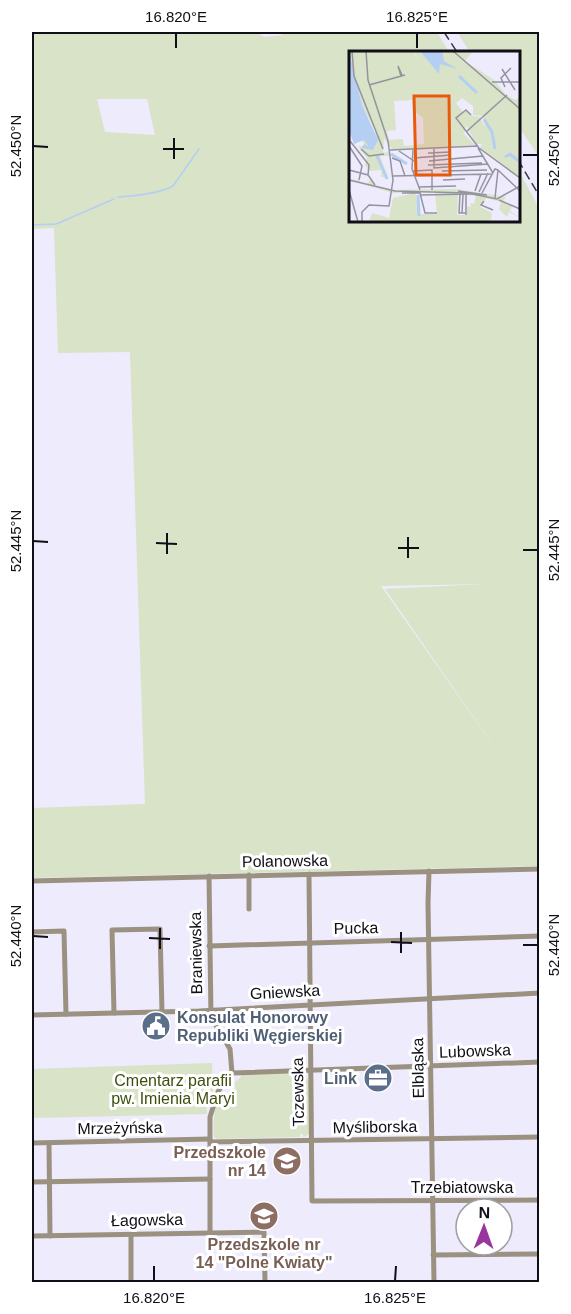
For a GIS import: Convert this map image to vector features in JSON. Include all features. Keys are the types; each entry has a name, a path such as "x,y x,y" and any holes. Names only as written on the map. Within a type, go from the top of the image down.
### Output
{"street":[{"name":"Polanowska","path":"32,880 540,869"},
{"name":"Elbląska","path":"429,871 434,1255 430,1264 434,1282"},
{"name":"Tczewska","path":"309,874 312,1202"},
{"path":"249,875 249,909"},
{"name":"Braniewska","path":"208,876 210,1010 211,1017 230,1050 232,1072"},
{"path":"114,1013 112,930 160,929 162,1012"},
{"path":"32,932 64,931 66,1014"},
{"name":"Pucka","path":"209,946 540,936"},
{"name":"Gniewska","path":"32,1015 210,1010 540,993"},
{"name":"Lubowska","path":"232,1072 540,1062"},
{"path":"210,1233 210,1117 222,1084 232,1072"},
{"name":"Myśliborska","path":"210,1141 540,1137"},
{"name":"Mrzeżyńska","path":"32,1143 210,1141"},
{"path":"49,1143 50,1236"},
{"path":"32,1182 210,1179"},
{"name":"Trzebiatowska","path":"312,1202 540,1200"},
{"name":"Łagowska","path":"32,1236 264,1232 265,1282"},
{"path":"131,1234 131,1282"},
{"path":"434,1255 540,1254"}],"green space":[{"path":"32,32 255,32 265,37 282,35 283,32 437,32 448,51 349,51 349,222 520,222 520,173 539,208 539,866 32,878 32,808 145,804 130,352 58,353 54,228 32,229","holes":["97,99 147,99 155,135 105,132","485,584 385,589 509,768 381,586"]},
{"path":"457,32 539,32 539,157 520,128 520,51 469,51"},
{"name":"Cmentarz parafii pw. Imienia Maryi","path":"212,1063 213,1093 206,1102 207,1114 33,1118 32,1069"},
{"path":"302,1073 309,1080 310,1134 303,1137 303,1134 300,1134 300,1137 217,1139 214,1137 214,1116 220,1095 235,1104 235,1082 241,1074"}],"waterway":[{"path":"118,197 139,195 173,186 199,149"},
{"path":"32,225 56,224 114,199"}],"railway":[{"path":"444,32 456,51"},
{"path":"520,163 540,197"}],"place":[{"name":"Konsulat Honorowy Republiki Węgierskiej","path":"156,1026"},
{"name":"Link","path":"378,1078"},
{"name":"Przedszkole nr 14","path":"287,1161"},
{"name":"Przedszkole nr 14 \"Polne Kwiaty\"","path":"264,1216"}]}
